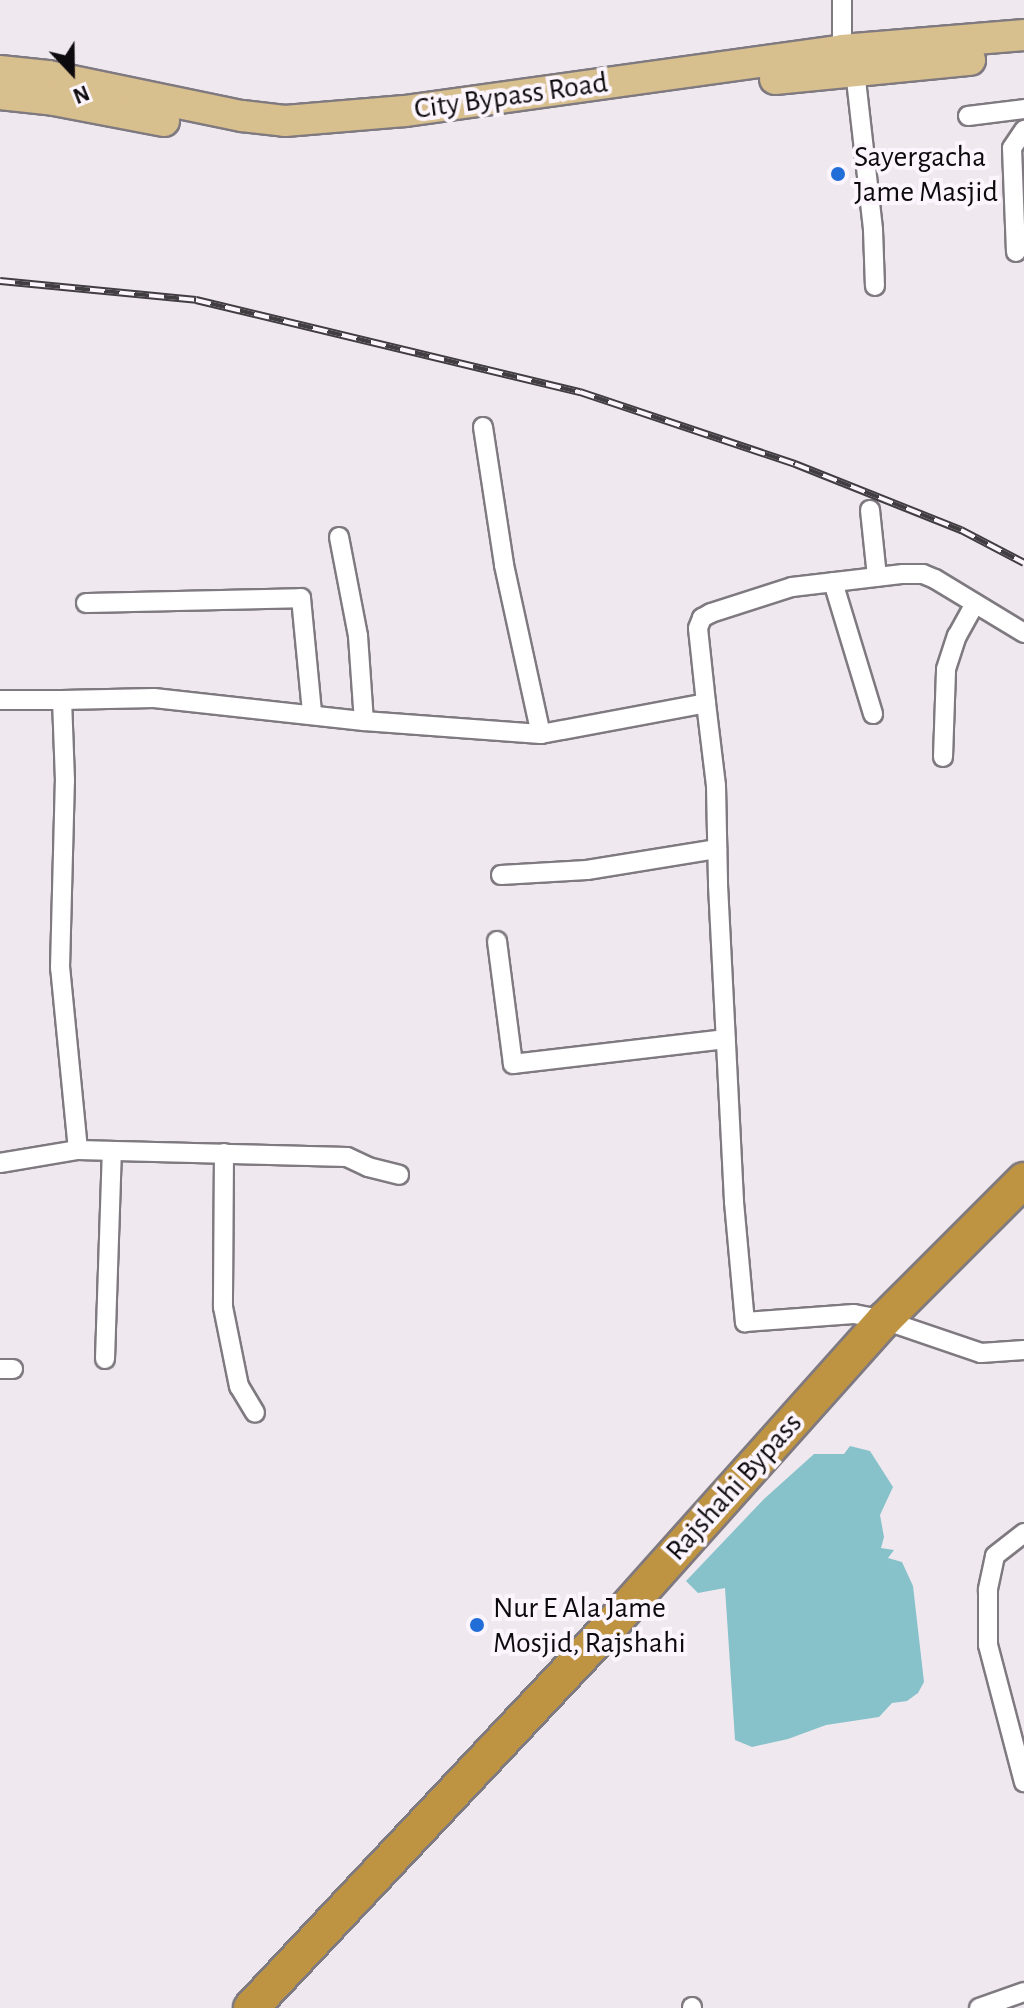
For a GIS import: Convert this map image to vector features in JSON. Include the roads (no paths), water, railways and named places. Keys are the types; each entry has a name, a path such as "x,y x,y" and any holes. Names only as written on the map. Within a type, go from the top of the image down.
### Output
{"highway":[{"name":"Rajshahi Bypass","path":"251,2008 613,1623 884,1320 1024,1180"}],"main road":[{"name":"City Bypass Road","path":"0,71 48,76 242,116 285,121 405,111 848,61 1024,35"},
{"path":"0,94 287,138 624,95 848,61 1024,55"}],"street":[{"path":"842,0 873,230 875,286"},
{"path":"968,116 1024,109"},
{"path":"1016,252 1012,148 1024,130"},
{"path":"483,427 504,565 541,734"},
{"path":"870,510 877,577"},
{"path":"339,537 358,636 364,721"},
{"path":"1024,633 923,574 833,582 777,591 702,618 698,636 716,786 726,1039 737,1241 745,1322 854,1314 884,1320 981,1353 1024,1350"},
{"path":"833,582 873,714"},
{"path":"86,603 301,598 312,713"},
{"path":"943,757 946,669 957,636 975,604"},
{"path":"0,700 154,698 364,721 541,734 706,703"},
{"path":"62,700 65,781 60,968 78,1150"},
{"path":"501,875 587,870 717,849"},
{"path":"497,941 513,1064 726,1039"},
{"path":"0,1163 78,1150 112,1153 150,1150 347,1157 368,1167 399,1175"},
{"path":"105,1359 112,1153"},
{"path":"224,1153 223,1307 239,1386 255,1413"},
{"path":"1024,1533 995,1556 988,1590 988,1645 1024,1782"},
{"path":"979,2008 1024,1992"}],"water":[{"path":"850,1446 870,1451 893,1487 880,1515 884,1537 881,1548 894,1550 888,1558 902,1562 913,1586 924,1682 918,1693 907,1701 892,1703 879,1717 826,1725 788,1739 752,1747 735,1740 725,1588 698,1593 686,1581 764,1499 814,1454 844,1454"}],"railway":[{"path":"0,281 196,300 580,392 795,464 961,530 1024,563"}],"place":[{"name":"Sayergacha Jame Masjid","path":"838,174"},
{"name":"Nur E Ala Jame Mosjid, Rajshahi","path":"477,1625"}]}
